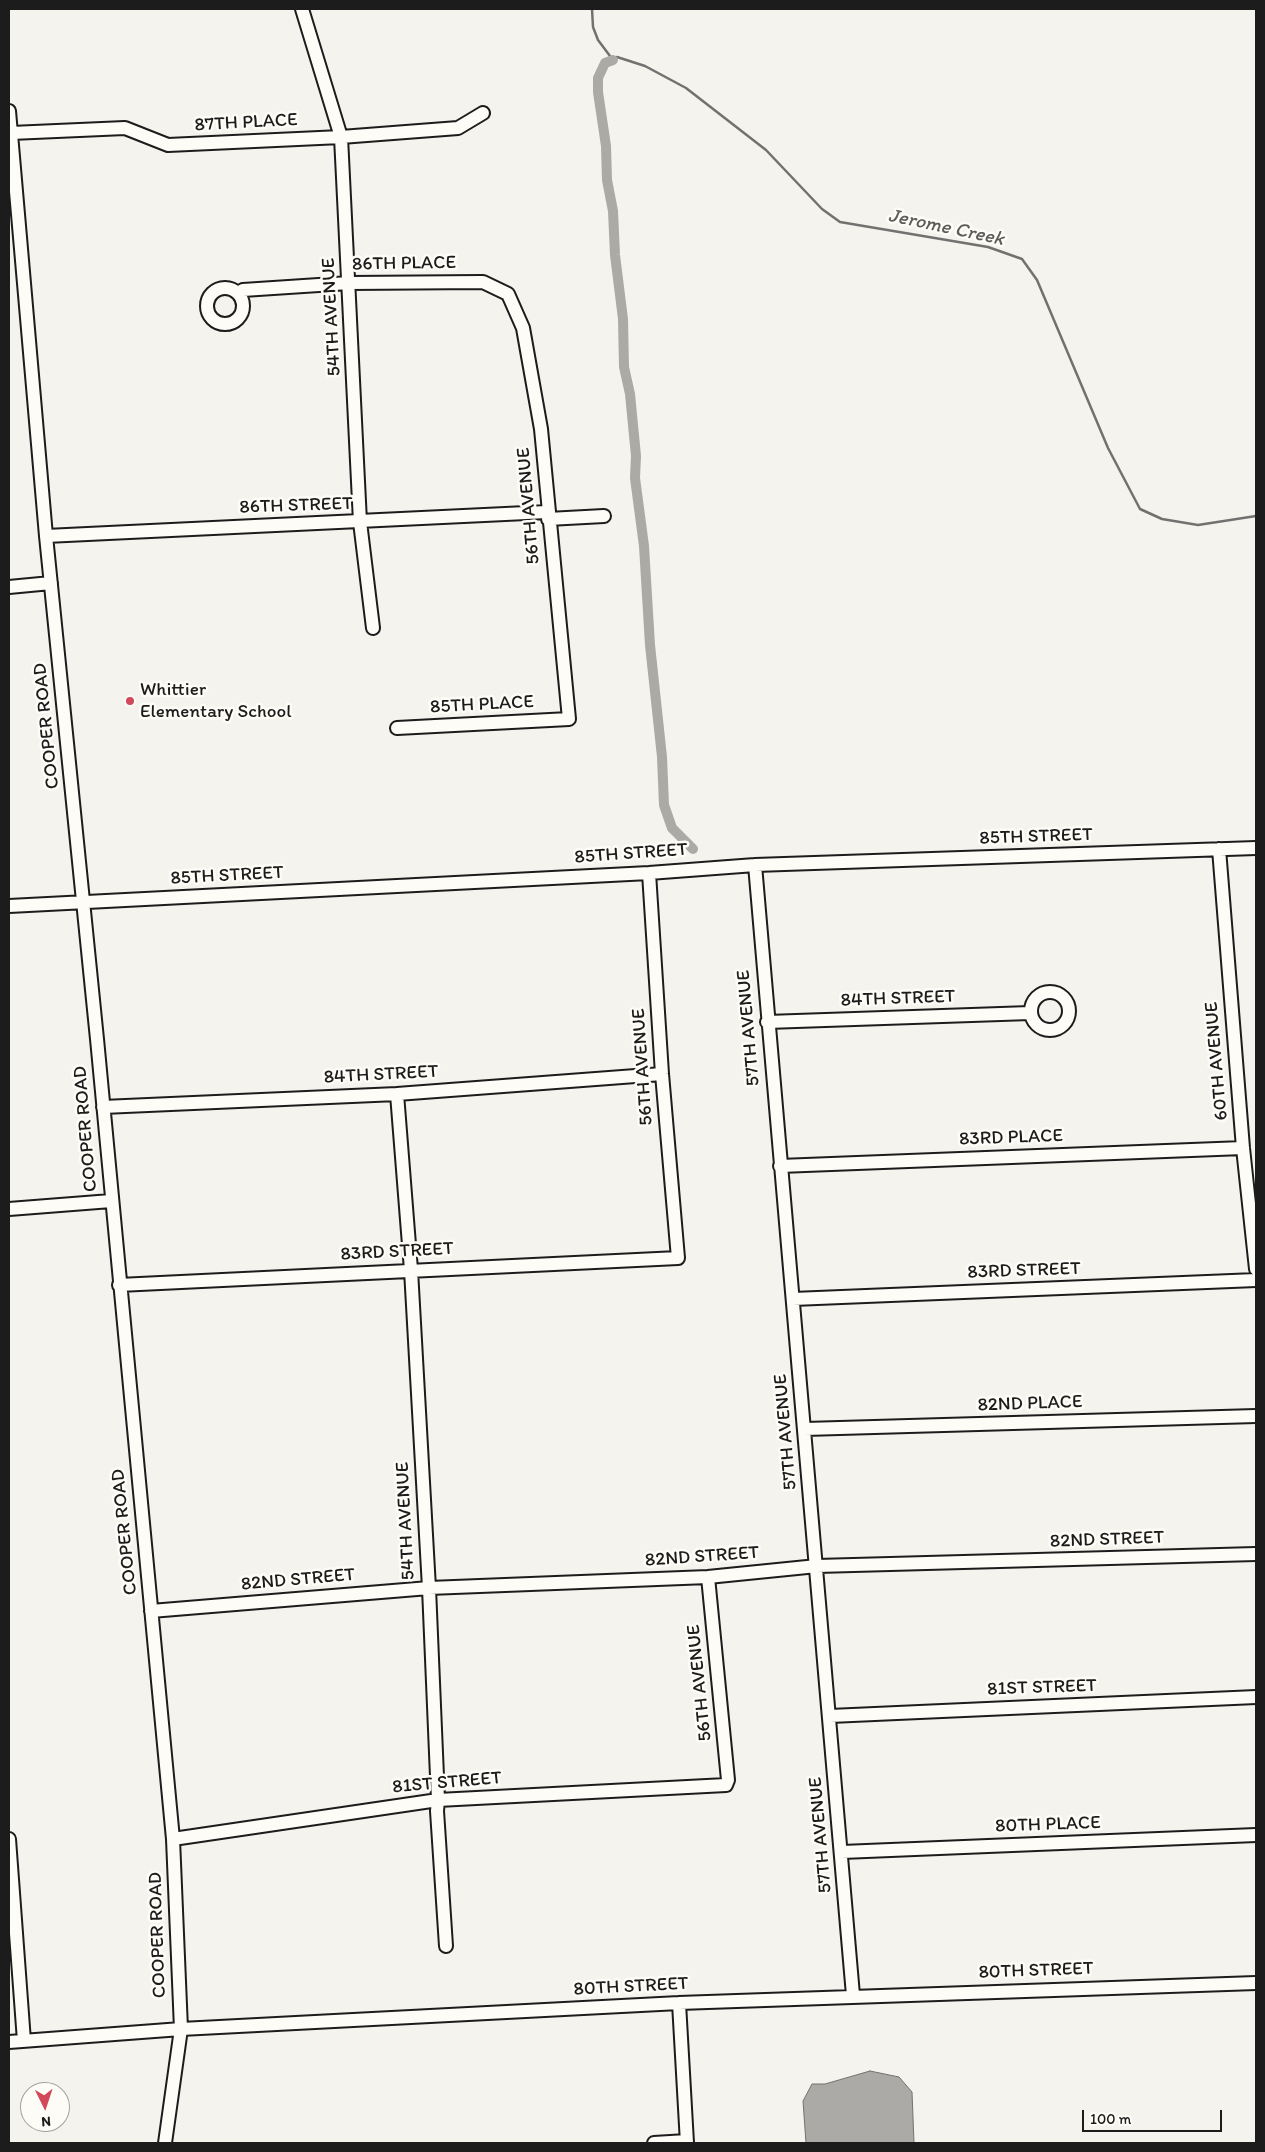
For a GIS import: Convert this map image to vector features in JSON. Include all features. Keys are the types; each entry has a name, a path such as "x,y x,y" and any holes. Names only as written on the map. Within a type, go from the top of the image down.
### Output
{"street":[{"name":"54TH AVENUE","path":"302,9 341,137 360,522 373,628"},
{"name":"COOPER ROAD","path":"9,111 46,536 84,902 173,1838 181,2029 166,2143"},
{"name":"87TH PLACE","path":"10,133 125,128 168,145 341,137 458,128 482,113"},
{"name":"86TH PLACE","path":"238,293 243,290 349,283 483,282 508,294"},
{"name":"56TH AVENUE","path":"508,294 523,328 541,429 569,719"},
{"name":"86TH STREET","path":"46,536 360,522 604,516"},
{"path":"9,587 51,583"},
{"name":"85TH PLACE","path":"397,728 569,719"},
{"name":"85TH STREET","path":"9,906 649,873 755,865 1256,848"},
{"name":"60TH AVENUE","path":"1219,849 1243,1148 1256,1269"},
{"name":"57TH AVENUE","path":"755,865 767,1022 805,1429 853,1995"},
{"name":"56TH AVENUE","path":"649,873 662,1074 678,1258"},
{"name":"84TH STREET","path":"767,1022 1030,1013"},
{"name":"84TH STREET","path":"103,1107 397,1094 662,1074"},
{"name":"54TH AVENUE","path":"397,1094 411,1270 429,1588 437,1811 446,1946"},
{"name":"83RD PLACE","path":"780,1166 1243,1148"},
{"path":"9,1209 112,1201"},
{"name":"83RD STREET","path":"119,1284 678,1258"},
{"name":"83RD STREET","path":"793,1299 1256,1280"},
{"name":"82ND PLACE","path":"805,1429 1256,1416"},
{"name":"82ND STREET","path":"151,1610 429,1588 708,1577 817,1566 1256,1554"},
{"name":"56TH AVENUE","path":"708,1577 728,1780 726,1785"},
{"name":"81ST STREET","path":"830,1716 1256,1697"},
{"name":"81ST STREET","path":"173,1838 438,1800 726,1785"},
{"name":"80TH PLACE","path":"842,1852 1256,1835"},
{"path":"9,1839 24,2041"},
{"name":"80TH STREET","path":"9,2042 181,2029 679,2003 853,1995 1256,1983"},
{"path":"654,2143 687,2142 679,2003"}],"shaded area":[{"path":"870,2071 899,2077 912,2092 914,2143 806,2143 803,2101 812,2084 825,2084"}],"waterway":[{"name":"Jerome Creek","path":"592,9 593,27 598,40 613,60 617,57 645,66 686,88 766,150 822,209 840,222 988,247 1022,259 1037,280 1108,448 1140,509 1162,519 1198,525 1256,516"},
{"path":"613,60 605,63 598,78 598,92 606,146 607,180 613,211 615,255 623,319 624,367 630,394 636,456 635,478 644,546 650,645 662,757 664,805 672,828 693,849"}],"place":[{"name":"Whittier Elementary School","path":"130,701"}]}
